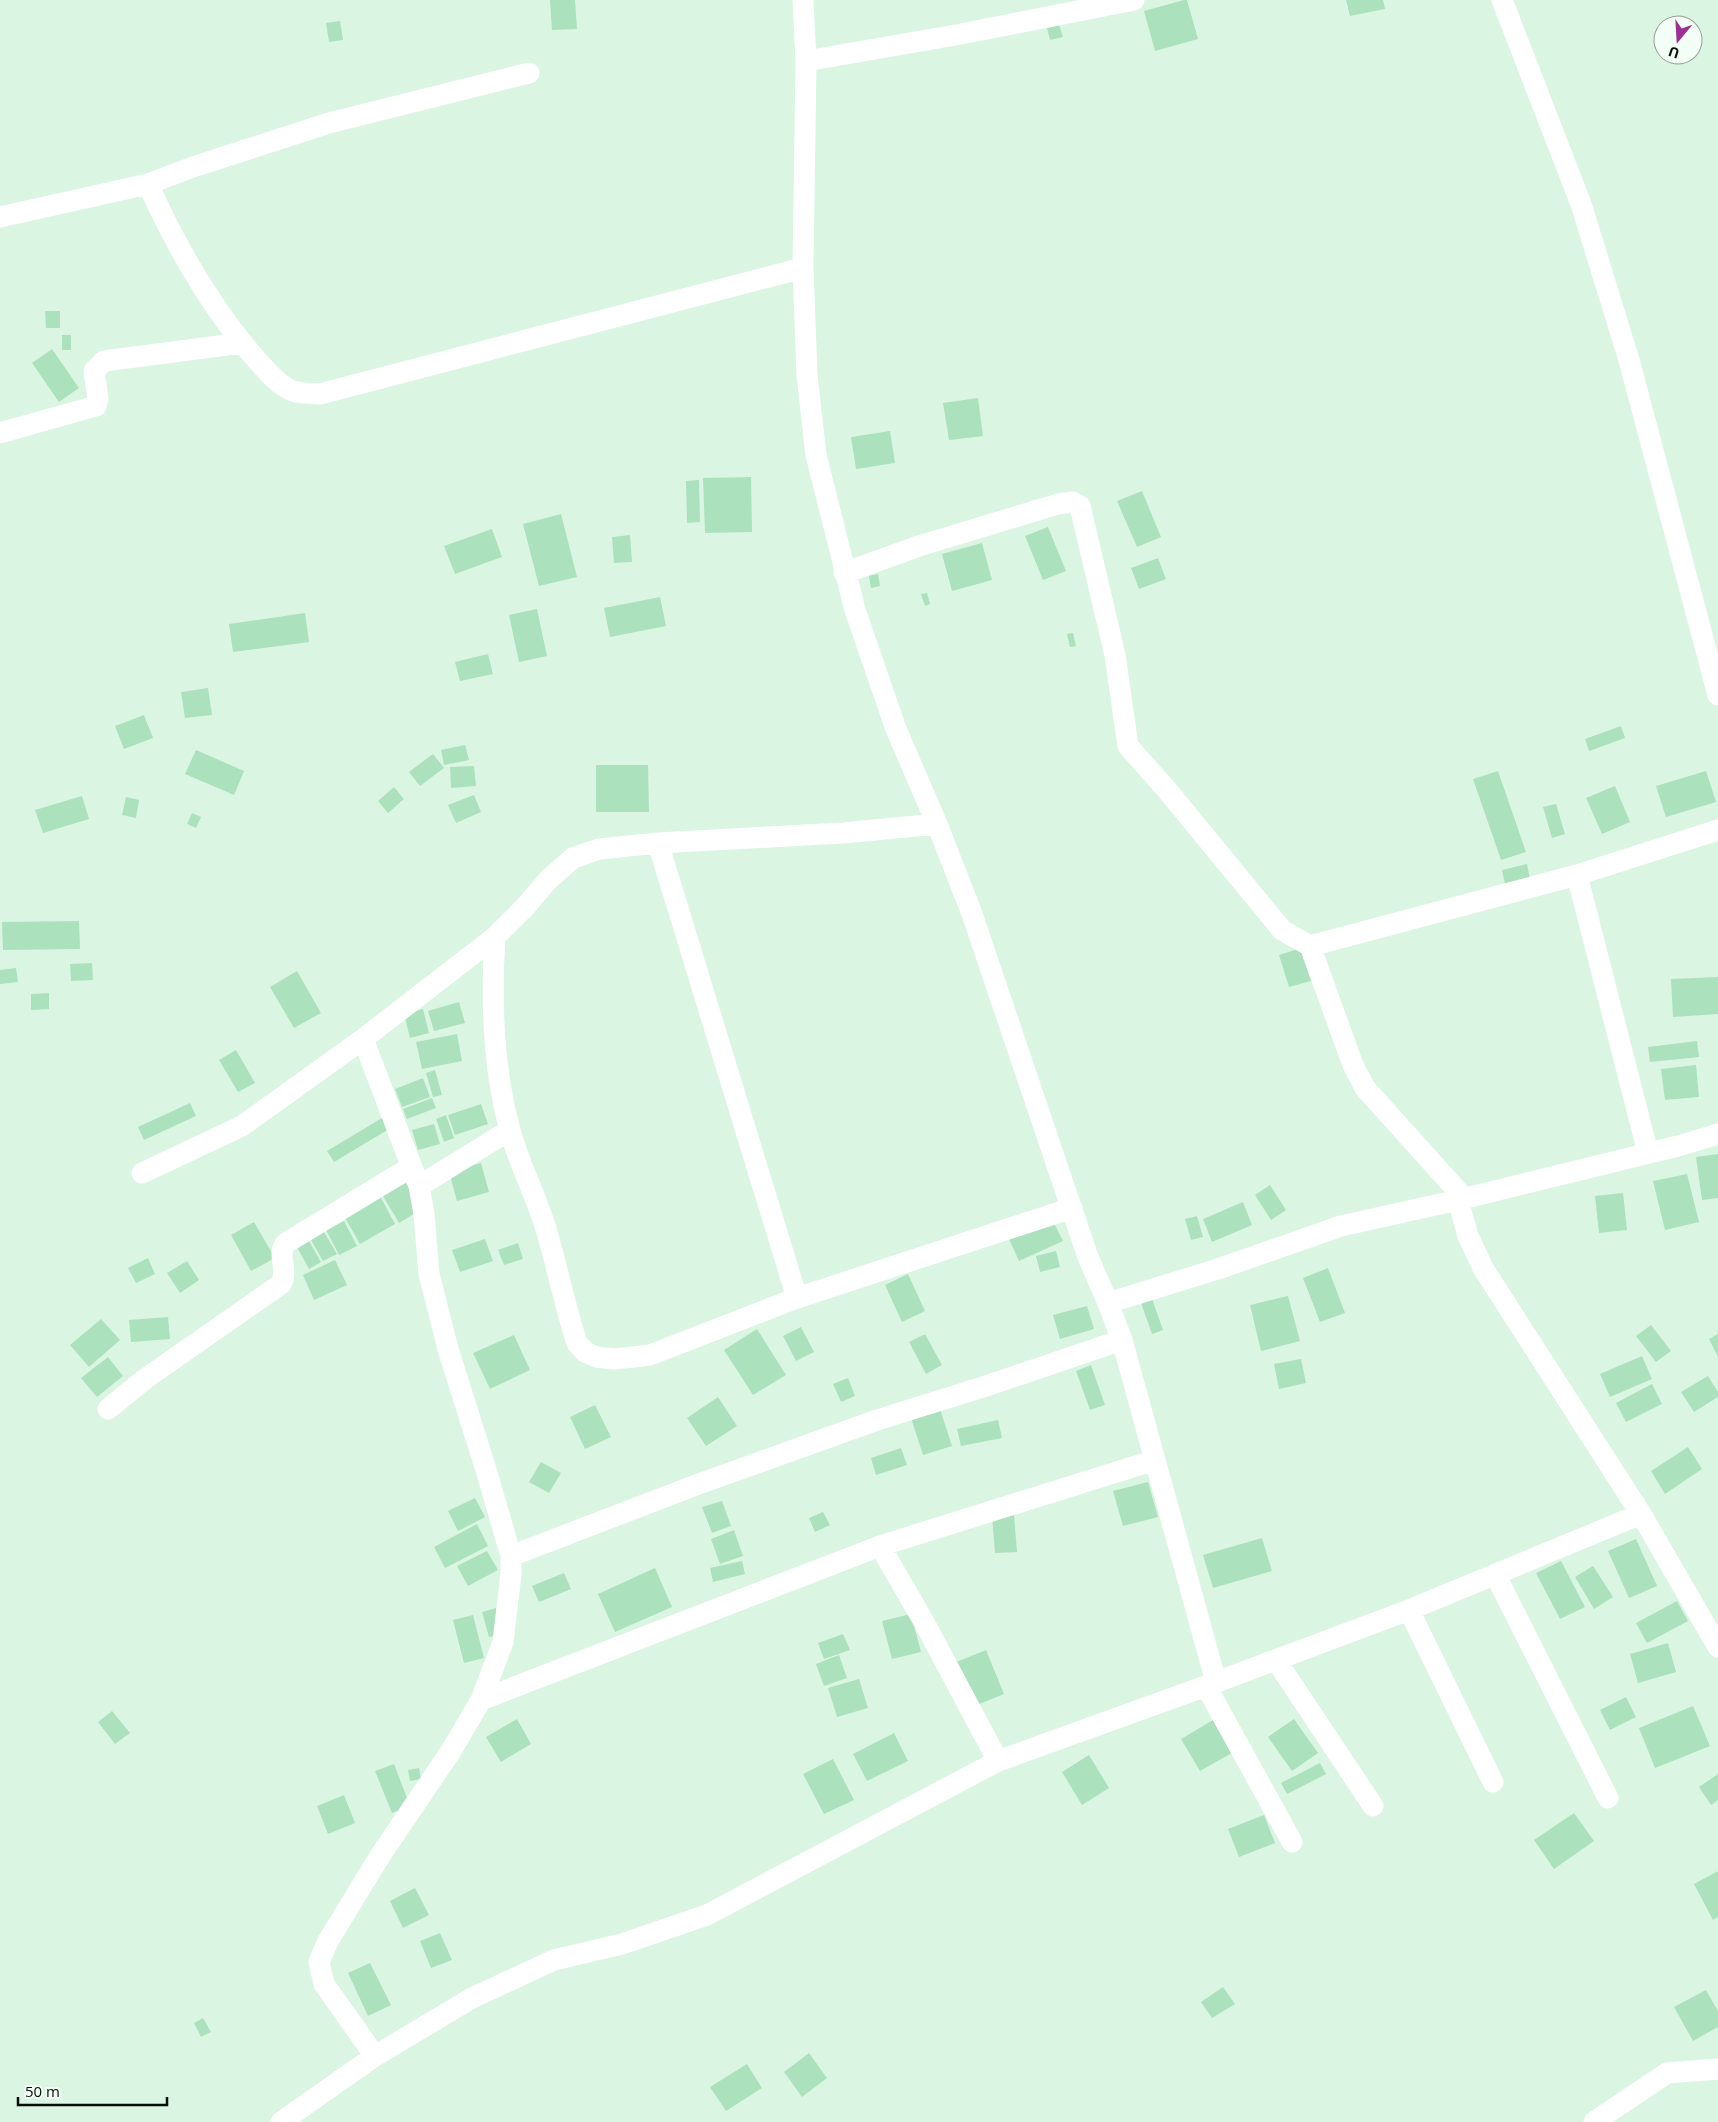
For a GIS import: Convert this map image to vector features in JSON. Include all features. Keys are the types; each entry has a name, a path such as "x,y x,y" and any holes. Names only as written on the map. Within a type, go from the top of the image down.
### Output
{"street":[{"path":"803,0 806,61 803,268 806,375 816,455 844,573 896,729 937,824 975,920 1088,1257 1122,1340 1155,1460 1211,1684 1292,1842"},
{"path":"806,61 961,34 1134,0"},
{"path":"1502,0 1581,204 1628,360 1718,695"},
{"path":"0,217 148,184 193,167 329,123 529,73"},
{"path":"148,184 170,233 213,304 242,343 274,379 294,391 320,394 803,268"},
{"path":"0,433 96,406 98,399 94,371 104,361 242,343"},
{"path":"844,573 919,546 1058,504 1073,502 1080,506 1116,655 1128,746 1167,790 1251,895 1282,930 1310,946 1353,1065 1365,1088 1461,1199 1468,1236 1483,1268 1641,1514 1718,1647"},
{"path":"142,1173 242,1126 363,1040 495,937 526,906 548,880 573,858 599,849 658,843 844,833 937,824"},
{"path":"1310,946 1577,875 1718,830"},
{"path":"658,843 797,1298"},
{"path":"1577,875 1648,1153"},
{"path":"495,937 492,982 494,1023 501,1083 510,1130 545,1225 577,1343 585,1352 596,1357 615,1359 650,1355 797,1298 1072,1208"},
{"path":"363,1040 415,1177 429,1274 443,1330 511,1556 511,1574 503,1642 481,1700 451,1751 380,1856 333,1932 319,1962 324,1984 376,2056"},
{"path":"108,1409 145,1379 281,1284 285,1272 281,1252 286,1243 510,1130"},
{"path":"1108,1303 1221,1268 1341,1226 1461,1199 1718,1134"},
{"path":"511,1556 696,1485 877,1420 983,1387 1122,1340"},
{"path":"481,1700 880,1546 1155,1460"},
{"path":"281,2122 376,2056 472,1998 554,1960 622,1944 707,1915 998,1761 1409,1610 1641,1514"},
{"path":"880,1546 924,1622 998,1761"},
{"path":"1496,1574 1608,1798"},
{"path":"1409,1610 1494,1782"},
{"path":"1276,1660 1373,1806"},
{"path":"1594,2122 1666,2073 1718,2069"}],"building":[{"path":"550,0 575,0 577,29 552,30"},
{"path":"1187,0 1198,39 1155,51 1144,11"},
{"path":"1346,0 1383,0 1385,9 1350,16"},
{"path":"340,21 343,40 329,42 326,23"},
{"path":"1059,25 1063,37 1050,40 1047,28"},
{"path":"45,311 60,311 60,328 46,328"},
{"path":"62,335 71,335 71,350 62,350"},
{"path":"52,349 79,388 59,402 32,363"},
{"path":"978,398 983,436 949,440 943,403"},
{"path":"890,431 895,463 856,469 851,437"},
{"path":"751,477 752,532 705,533 703,478"},
{"path":"699,480 700,522 687,523 686,481"},
{"path":"1142,491 1161,537 1137,547 1117,501"},
{"path":"561,514 577,577 539,586 523,524"},
{"path":"1048,527 1066,571 1043,580 1025,536"},
{"path":"492,529 502,557 455,574 444,546"},
{"path":"630,535 632,562 614,563 612,537"},
{"path":"982,543 992,580 952,591 942,554"},
{"path":"1158,558 1166,579 1139,589 1131,568"},
{"path":"878,574 880,586 871,588 869,576"},
{"path":"927,593 930,604 925,606 921,594"},
{"path":"660,597 666,626 610,637 604,608"},
{"path":"537,609 547,656 519,662 509,615"},
{"path":"305,613 309,642 233,652 229,624"},
{"path":"1073,633 1076,646 1070,647 1067,634"},
{"path":"488,654 493,674 460,681 455,662"},
{"path":"208,688 212,715 185,718 181,692"},
{"path":"144,715 153,738 124,749 115,726"},
{"path":"1621,726 1625,738 1589,751 1585,739"},
{"path":"465,745 469,760 444,765 441,750"},
{"path":"196,750 244,771 234,795 185,774"},
{"path":"433,754 444,768 420,786 409,772"},
{"path":"596,765 648,765 649,812 596,812"},
{"path":"474,766 476,786 451,788 450,767"},
{"path":"1498,771 1526,852 1501,860 1473,779"},
{"path":"1706,771 1716,802 1666,817 1656,786"},
{"path":"1615,786 1630,822 1602,834 1586,798"},
{"path":"394,787 404,799 388,813 378,801"},
{"path":"474,795 481,812 456,823 448,805"},
{"path":"82,796 89,819 43,833 35,810"},
{"path":"126,797 139,800 136,818 122,815"},
{"path":"1556,804 1565,834 1552,838 1543,807"},
{"path":"192,813 201,817 196,828 187,824"},
{"path":"1527,864 1531,884 1506,889 1502,870"},
{"path":"79,921 80,949 3,950 2,922"},
{"path":"1301,948 1311,981 1289,987 1279,955"},
{"path":"92,963 93,980 71,981 70,964"},
{"path":"16,968 18,982 0,984 0,970"},
{"path":"297,971 321,1013 294,1028 270,987"},
{"path":"1718,977 1718,1014 1673,1017 1671,979"},
{"path":"49,993 49,1009 31,1010 31,994"},
{"path":"459,1002 465,1023 434,1031 428,1011"},
{"path":"423,1009 429,1033 410,1038 404,1014"},
{"path":"457,1034 462,1061 422,1069 416,1042"},
{"path":"1697,1041 1699,1057 1650,1062 1648,1047"},
{"path":"236,1050 255,1083 238,1092 219,1060"},
{"path":"1696,1065 1699,1097 1665,1100 1661,1069"},
{"path":"435,1070 442,1095 433,1097 426,1073"},
{"path":"423,1078 430,1097 402,1107 395,1089"},
{"path":"432,1098 436,1108 407,1119 403,1109"},
{"path":"190,1103 196,1116 144,1140 138,1127"},
{"path":"481,1104 488,1124 455,1135 448,1115"},
{"path":"446,1115 454,1138 444,1142 436,1119"},
{"path":"382,1118 389,1129 334,1162 327,1151"},
{"path":"434,1124 440,1144 418,1150 412,1130"},
{"path":"1718,1154 1718,1198 1702,1200 1696,1157"},
{"path":"481,1163 489,1192 457,1201 449,1172"},
{"path":"1687,1174 1699,1222 1665,1230 1653,1181"},
{"path":"406,1183 422,1209 399,1223 383,1196"},
{"path":"1270,1185 1286,1210 1271,1220 1255,1195"},
{"path":"1623,1193 1627,1230 1599,1233 1595,1196"},
{"path":"380,1196 395,1224 360,1244 344,1216"},
{"path":"1243,1202 1252,1225 1212,1242 1203,1219"},
{"path":"1197,1216 1203,1237 1191,1240 1185,1219"},
{"path":"1052,1219 1063,1241 1019,1261 1009,1239"},
{"path":"344,1221 357,1246 339,1255 326,1230"},
{"path":"254,1222 275,1258 251,1271 231,1235"},
{"path":"324,1232 337,1254 323,1261 311,1240"},
{"path":"485,1239 493,1261 460,1272 452,1250"},
{"path":"309,1241 321,1262 309,1269 297,1247"},
{"path":"518,1243 523,1259 504,1265 498,1250"},
{"path":"1056,1251 1060,1267 1040,1272 1036,1256"},
{"path":"148,1258 155,1274 136,1283 128,1268"},
{"path":"335,1260 347,1285 314,1300 303,1275"},
{"path":"187,1261 199,1280 180,1293 167,1273"},
{"path":"1328,1268 1345,1313 1320,1322 1303,1278"},
{"path":"908,1274 925,1311 902,1322 885,1285"},
{"path":"1151,1296 1163,1330 1152,1334 1140,1300"},
{"path":"1288,1296 1300,1341 1261,1351 1250,1305"},
{"path":"1087,1306 1094,1329 1060,1339 1053,1315"},
{"path":"168,1317 170,1339 131,1342 129,1320"},
{"path":"101,1319 120,1340 89,1367 70,1345"},
{"path":"1651,1325 1671,1351 1656,1362 1636,1336"},
{"path":"801,1327 814,1352 796,1361 783,1336"},
{"path":"757,1329 786,1375 753,1395 724,1350"},
{"path":"925,1334 942,1365 926,1374 909,1342"},
{"path":"1718,1334 1718,1357 1709,1339"},
{"path":"514,1335 530,1370 490,1389 473,1353"},
{"path":"1642,1356 1652,1379 1610,1397 1600,1374"},
{"path":"108,1357 123,1376 97,1397 81,1378"},
{"path":"1301,1359 1306,1383 1279,1389 1274,1364"},
{"path":"1091,1365 1105,1405 1090,1410 1076,1371"},
{"path":"1708,1376 1718,1392 1718,1397 1694,1412 1681,1392"},
{"path":"848,1378 855,1396 841,1402 833,1384"},
{"path":"1652,1384 1662,1404 1626,1422 1616,1403"},
{"path":"718,1397 737,1426 706,1446 687,1418"},
{"path":"595,1405 611,1437 585,1449 570,1417"},
{"path":"940,1409 952,1446 923,1455 911,1418"},
{"path":"998,1420 1002,1438 961,1446 957,1429"},
{"path":"1688,1447 1702,1469 1665,1494 1651,1471"},
{"path":"901,1448 907,1465 876,1475 871,1458"},
{"path":"541,1462 561,1473 549,1493 529,1482"},
{"path":"1148,1482 1158,1517 1123,1526 1113,1491"},
{"path":"475,1498 485,1517 458,1531 448,1511"},
{"path":"722,1501 731,1526 712,1533 702,1507"},
{"path":"823,1512 830,1525 815,1532 809,1518"},
{"path":"1014,1515 1017,1552 995,1553 992,1516"},
{"path":"477,1524 488,1546 445,1568 434,1547"},
{"path":"734,1530 743,1556 720,1564 711,1539"},
{"path":"1262,1538 1272,1571 1213,1588 1203,1555"},
{"path":"1636,1539 1657,1586 1629,1598 1608,1551"},
{"path":"487,1551 498,1570 468,1586 457,1566"},
{"path":"742,1561 745,1574 713,1582 710,1568"},
{"path":"1561,1561 1585,1607 1560,1619 1536,1573"},
{"path":"1593,1566 1613,1597 1594,1609 1575,1577"},
{"path":"655,1568 672,1607 615,1632 598,1594"},
{"path":"564,1573 571,1589 539,1602 532,1586"},
{"path":"1677,1601 1688,1621 1647,1643 1636,1623"},
{"path":"496,1608 503,1634 489,1637 482,1612"},
{"path":"911,1614 921,1652 892,1659 882,1621"},
{"path":"473,1615 484,1658 464,1663 453,1620"},
{"path":"843,1634 850,1650 824,1659 818,1643"},
{"path":"1668,1643 1676,1672 1638,1683 1630,1654"},
{"path":"986,1650 1004,1694 974,1706 956,1662"},
{"path":"839,1655 847,1678 824,1686 816,1664"},
{"path":"859,1679 868,1708 837,1717 828,1688"},
{"path":"1626,1697 1636,1717 1610,1730 1600,1710"},
{"path":"1693,1706 1710,1746 1655,1768 1639,1728"},
{"path":"112,1711 130,1733 115,1744 98,1722"},
{"path":"517,1719 531,1744 501,1762 486,1737"},
{"path":"1294,1719 1318,1753 1292,1771 1268,1737"},
{"path":"1213,1720 1232,1753 1200,1771 1181,1739"},
{"path":"894,1733 908,1761 867,1781 853,1754"},
{"path":"1089,1755 1109,1788 1082,1805 1062,1772"},
{"path":"833,1759 854,1800 824,1814 803,1774"},
{"path":"1320,1763 1326,1774 1287,1794 1281,1783"},
{"path":"394,1764 410,1806 392,1813 375,1771"},
{"path":"419,1768 421,1779 410,1781 408,1770"},
{"path":"1718,1774 1718,1800 1711,1805 1699,1787"},
{"path":"344,1795 355,1823 328,1834 317,1806"},
{"path":"1574,1813 1594,1841 1554,1869 1534,1840"},
{"path":"1264,1815 1275,1843 1239,1857 1228,1829"},
{"path":"1718,1871 1718,1917 1713,1920 1694,1884"},
{"path":"415,1888 429,1915 403,1928 390,1901"},
{"path":"440,1933 452,1960 431,1968 420,1941"},
{"path":"370,1963 391,2005 368,2016 348,1973"},
{"path":"1223,1987 1235,2004 1212,2018 1201,2002"},
{"path":"1706,1990 1718,2011 1718,2027 1693,2041 1674,2007"},
{"path":"203,2018 211,2032 201,2037 194,2023"},
{"path":"809,2053 827,2078 802,2097 784,2072"},
{"path":"747,2064 762,2088 726,2111 710,2087"}]}
